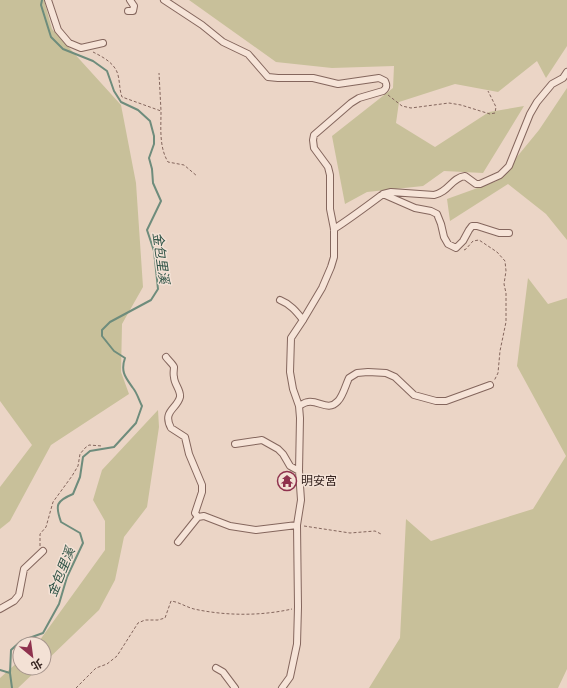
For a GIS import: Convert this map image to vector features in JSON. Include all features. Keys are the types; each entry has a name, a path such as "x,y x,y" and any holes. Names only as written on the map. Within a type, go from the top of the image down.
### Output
{"street":[{"path":"48,0 58,30 69,43 81,48 103,43"},
{"path":"128,11 133,10 134,6 130,0"},
{"path":"164,0 202,25 223,42 248,54 268,77 313,78 338,84 379,78 386,81 387,84 386,88 383,90 360,98 351,103 314,135 313,140 314,148 328,167 330,175 330,208 334,229 334,257 322,288 291,338 290,372 293,389 299,406 300,418 299,471 301,500 297,525 297,644 290,677 282,688"},
{"path":"334,229 383,194 390,192 434,195 441,194 461,176 465,176 476,184 480,184 500,175 509,166 530,114 537,102 552,84 563,78 567,72"},
{"path":"383,194 415,208 431,211 437,214 442,224 444,238 448,244 456,248 463,241 472,226 477,226 499,233 509,233"},
{"path":"280,300 286,302 295,309 303,320"},
{"path":"166,357 174,367 174,377 180,397 170,411 170,426 185,437 189,454 202,485 202,492 195,513 198,517"},
{"path":"299,406 307,402 325,406 333,405 339,401 349,378 357,373 368,372 392,375 414,395 440,402 490,385"},
{"path":"235,444 262,440 278,449 290,466 299,471"},
{"path":"178,542 198,517 204,516 230,526 256,530 297,525"},
{"path":"0,609 14,601 19,595 24,569 44,551"},
{"path":"216,668 223,672 235,688"}],"path":[{"path":"81,48 100,55 113,65 118,72 122,97 161,111"},
{"path":"159,72 162,148 164,155 168,162 184,165 197,176"},
{"path":"383,90 402,106 411,108 449,103 490,114 494,113 496,107 488,91"},
{"path":"456,248 462,250 466,249 473,241 479,240 497,252 506,261 504,284 506,293 506,322 500,351 498,373 496,379 490,385"},
{"path":"44,551 40,547 39,539 40,534 46,527 53,502 78,466 80,454 85,448 89,445 102,446"},
{"path":"297,525 350,533 375,531 381,534"},
{"path":"76,688 96,668 107,664 117,656 138,623 145,620 158,620 166,618 171,601 193,608 218,613 262,614 298,607"}],"shaded area":[{"path":"0,0 44,0 52,29 121,105 136,183 143,287 122,324 121,372 129,394 51,445 10,521 0,529 0,487 32,445 0,401"},
{"path":"189,0 567,0 567,46 546,78 537,61 498,92 455,84 399,102 396,123 435,147 489,112 524,106 483,173 444,171 423,186 367,192 345,204 332,136 393,88 394,66 332,68 276,62"},
{"path":"567,88 567,240 546,214 508,184 450,221 447,199 497,181 539,130"},
{"path":"528,278 548,304 567,298 567,669 558,688 369,688 400,638 406,519 431,541 533,509 566,456 517,366"},
{"path":"158,410 159,427 147,507 124,537 115,580 99,610 52,655 52,636 43,636 105,550 105,521 93,500 102,470"},
{"path":"12,667 12,676 31,676 18,688 0,688 0,678"}],"waterway":[{"name":"金包里溪","path":"12,688 10,673 11,650 21,641 43,633 59,604 67,577 83,543 80,533 61,522 58,504 60,501 73,494 80,477 83,457 90,451 114,447 136,423 142,406 136,392 124,374 123,367 125,358 114,351 102,336 102,330 110,322 151,300 158,289 154,251 147,230 161,201 153,183 152,169 149,158 154,144 154,136 150,121 138,110 121,102 114,91 107,71 93,61 63,49 51,37 41,5 42,0"},
{"path":"0,670 10,673"}],"place":[{"name":"明安宮","path":"287,481"}]}
